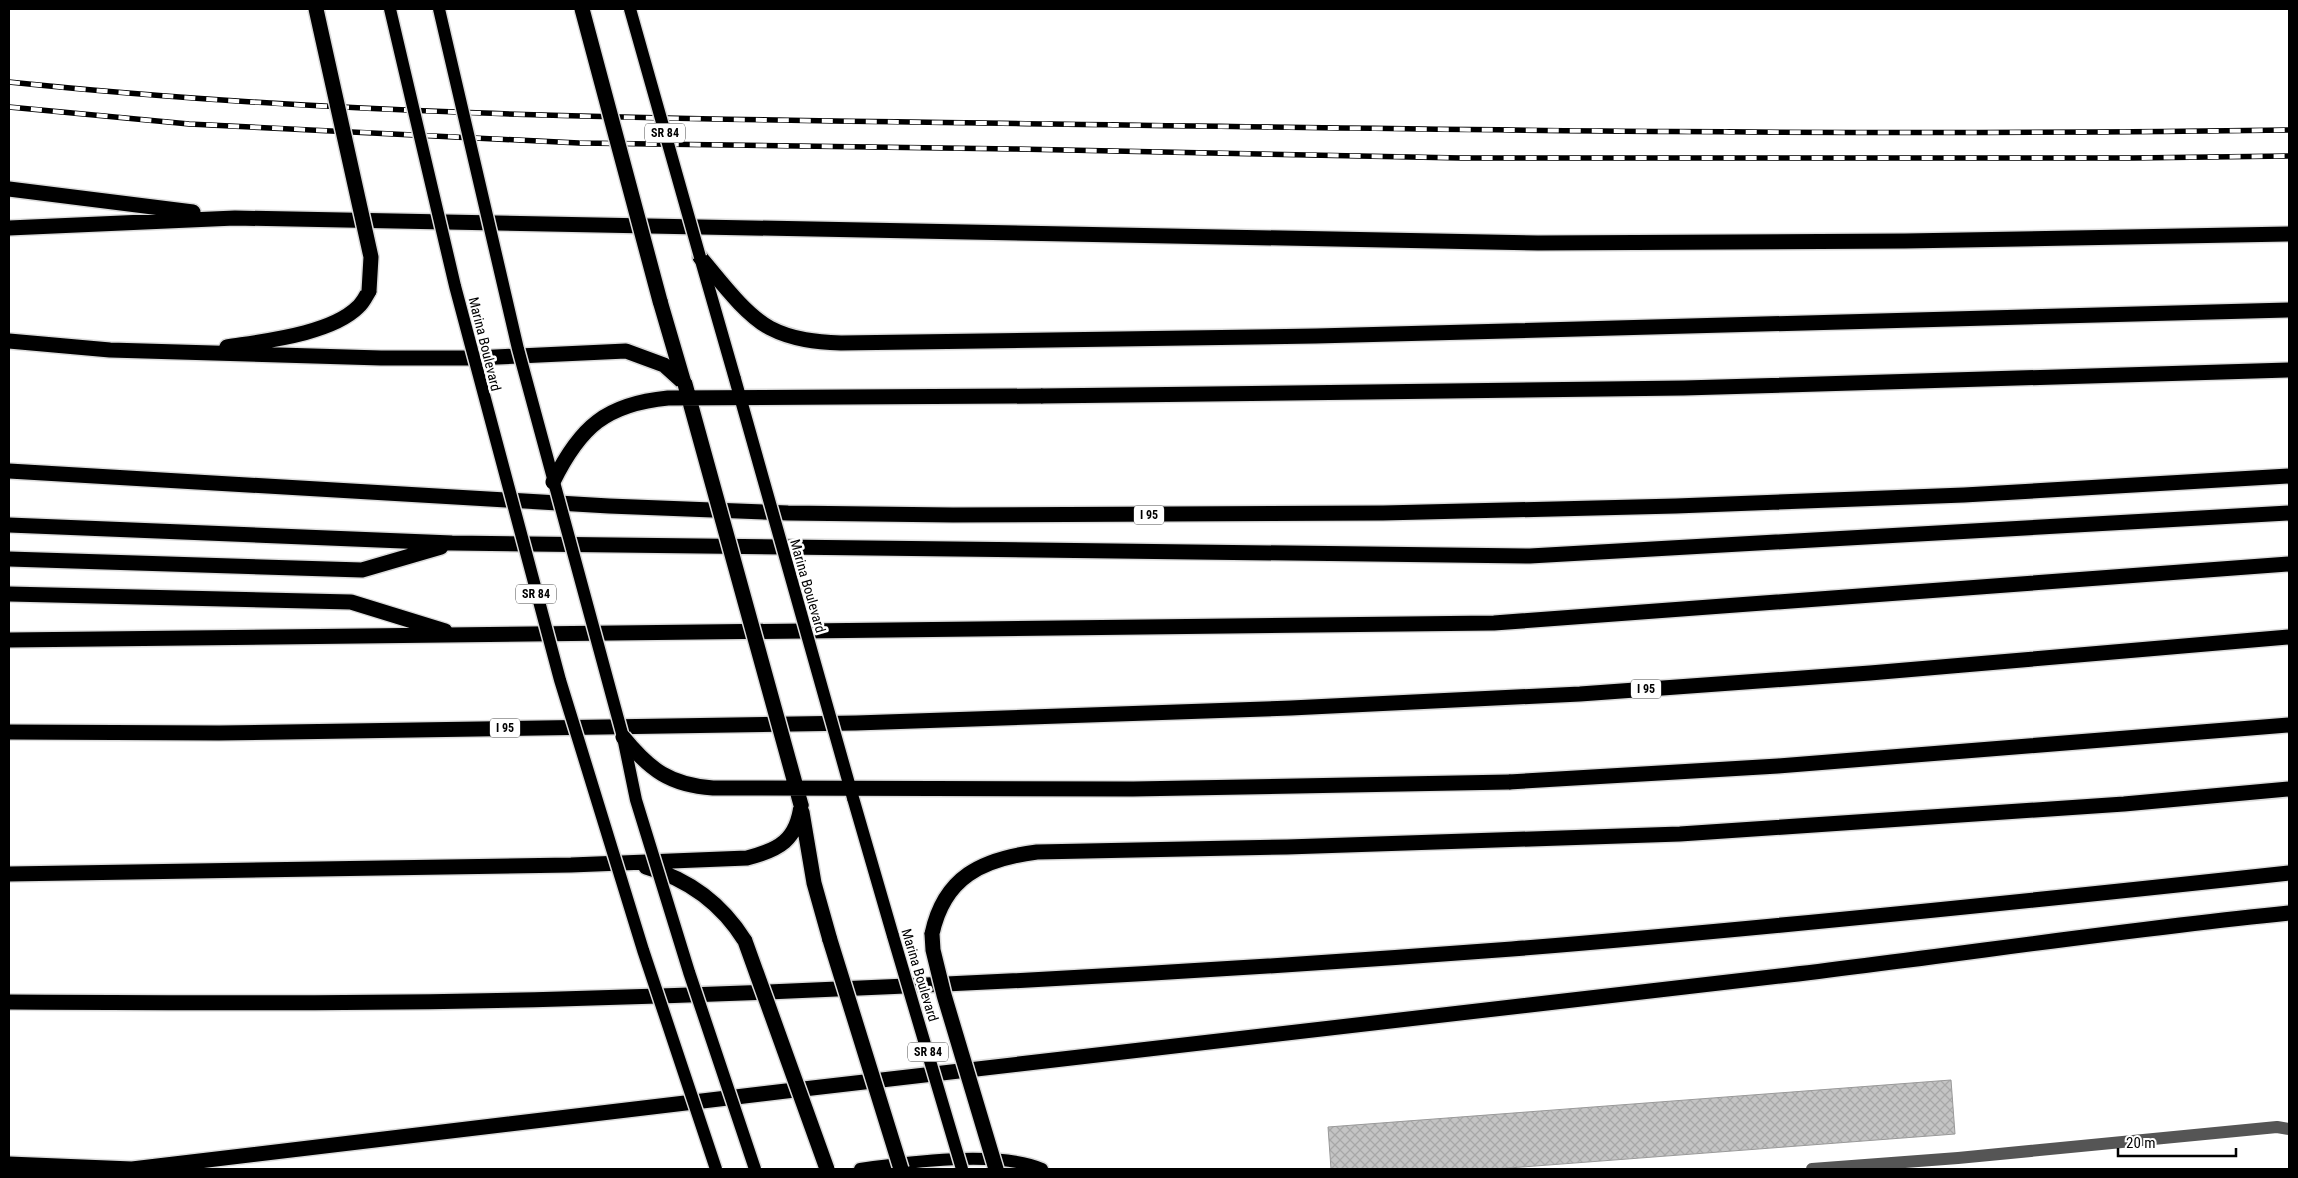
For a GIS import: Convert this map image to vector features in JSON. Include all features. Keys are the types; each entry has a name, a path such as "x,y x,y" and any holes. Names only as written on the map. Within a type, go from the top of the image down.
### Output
{"highway":[{"path":"191,353 284,338 324,326 339,320 358,307 369,291 371,257 316,9"},
{"path":"582,9 660,300 801,805 814,883 901,1169"},
{"path":"9,189 235,218"},
{"path":"9,228 235,218 1538,243 1905,242 2289,234"},
{"path":"700,257 743,305 769,328 802,340 841,343 1316,336 2289,310"},
{"path":"9,341 110,350 381,358 475,358 626,351 664,366 685,384"},
{"path":"553,482 572,447 586,431 602,418 622,406 643,400 668,398 1684,388 2289,370"},
{"name":"I 95","path":"9,471 609,506 788,513 953,515 1374,514 1686,506 1954,496 2289,476"},
{"path":"9,525 452,543 1530,556 2289,513"},
{"path":"9,559 362,570 452,543"},
{"path":"9,640 1494,623 2289,564"},
{"path":"9,594 351,602 459,636"},
{"name":"I 95","path":"9,732 219,733 856,723 1301,708 1580,694 1850,674 2289,637"},
{"path":"623,737 636,752 678,783 713,788 1134,789 1518,781 1778,766 2289,725"},
{"path":"996,1169 944,995 933,950 932,934 942,904 949,892 962,877 999,859 1037,852 1297,847 1680,834 2124,804 2289,789"},
{"path":"9,874 561,866 625,862 731,860 761,855 785,843 799,822 801,805"},
{"path":"625,862 672,876 696,889 733,923 745,942 827,1169"},
{"path":"9,1002 348,1002 558,999 1160,972 1514,948 1732,930 2289,873"},
{"path":"9,1164 132,1169 1131,1050 1902,962 2171,925 2289,914"}],"main road":[{"name":"Marina Boulevard","path":"390,9 455,286 557,671 632,914 716,1169"},
{"path":"439,9 512,322 553,482 623,737 636,800 689,972 755,1169"},
{"name":"Marina Boulevard","path":"630,9 892,936 962,1169"},
{"path":"860,1169 932,1161 976,1160 1028,1164 1042,1169"}],"lane":[{"path":"1812,1169 1958,1158 2277,1127 2289,1129"}],"building":[{"path":"1951,1080 1955,1134 1496,1169 1331,1169 1328,1127"}],"railway":[{"path":"9,82 269,103 529,115 660,118 1670,132 2289,130"},
{"path":"9,107 189,124 579,143 1461,158 2133,158 2289,156"}]}
